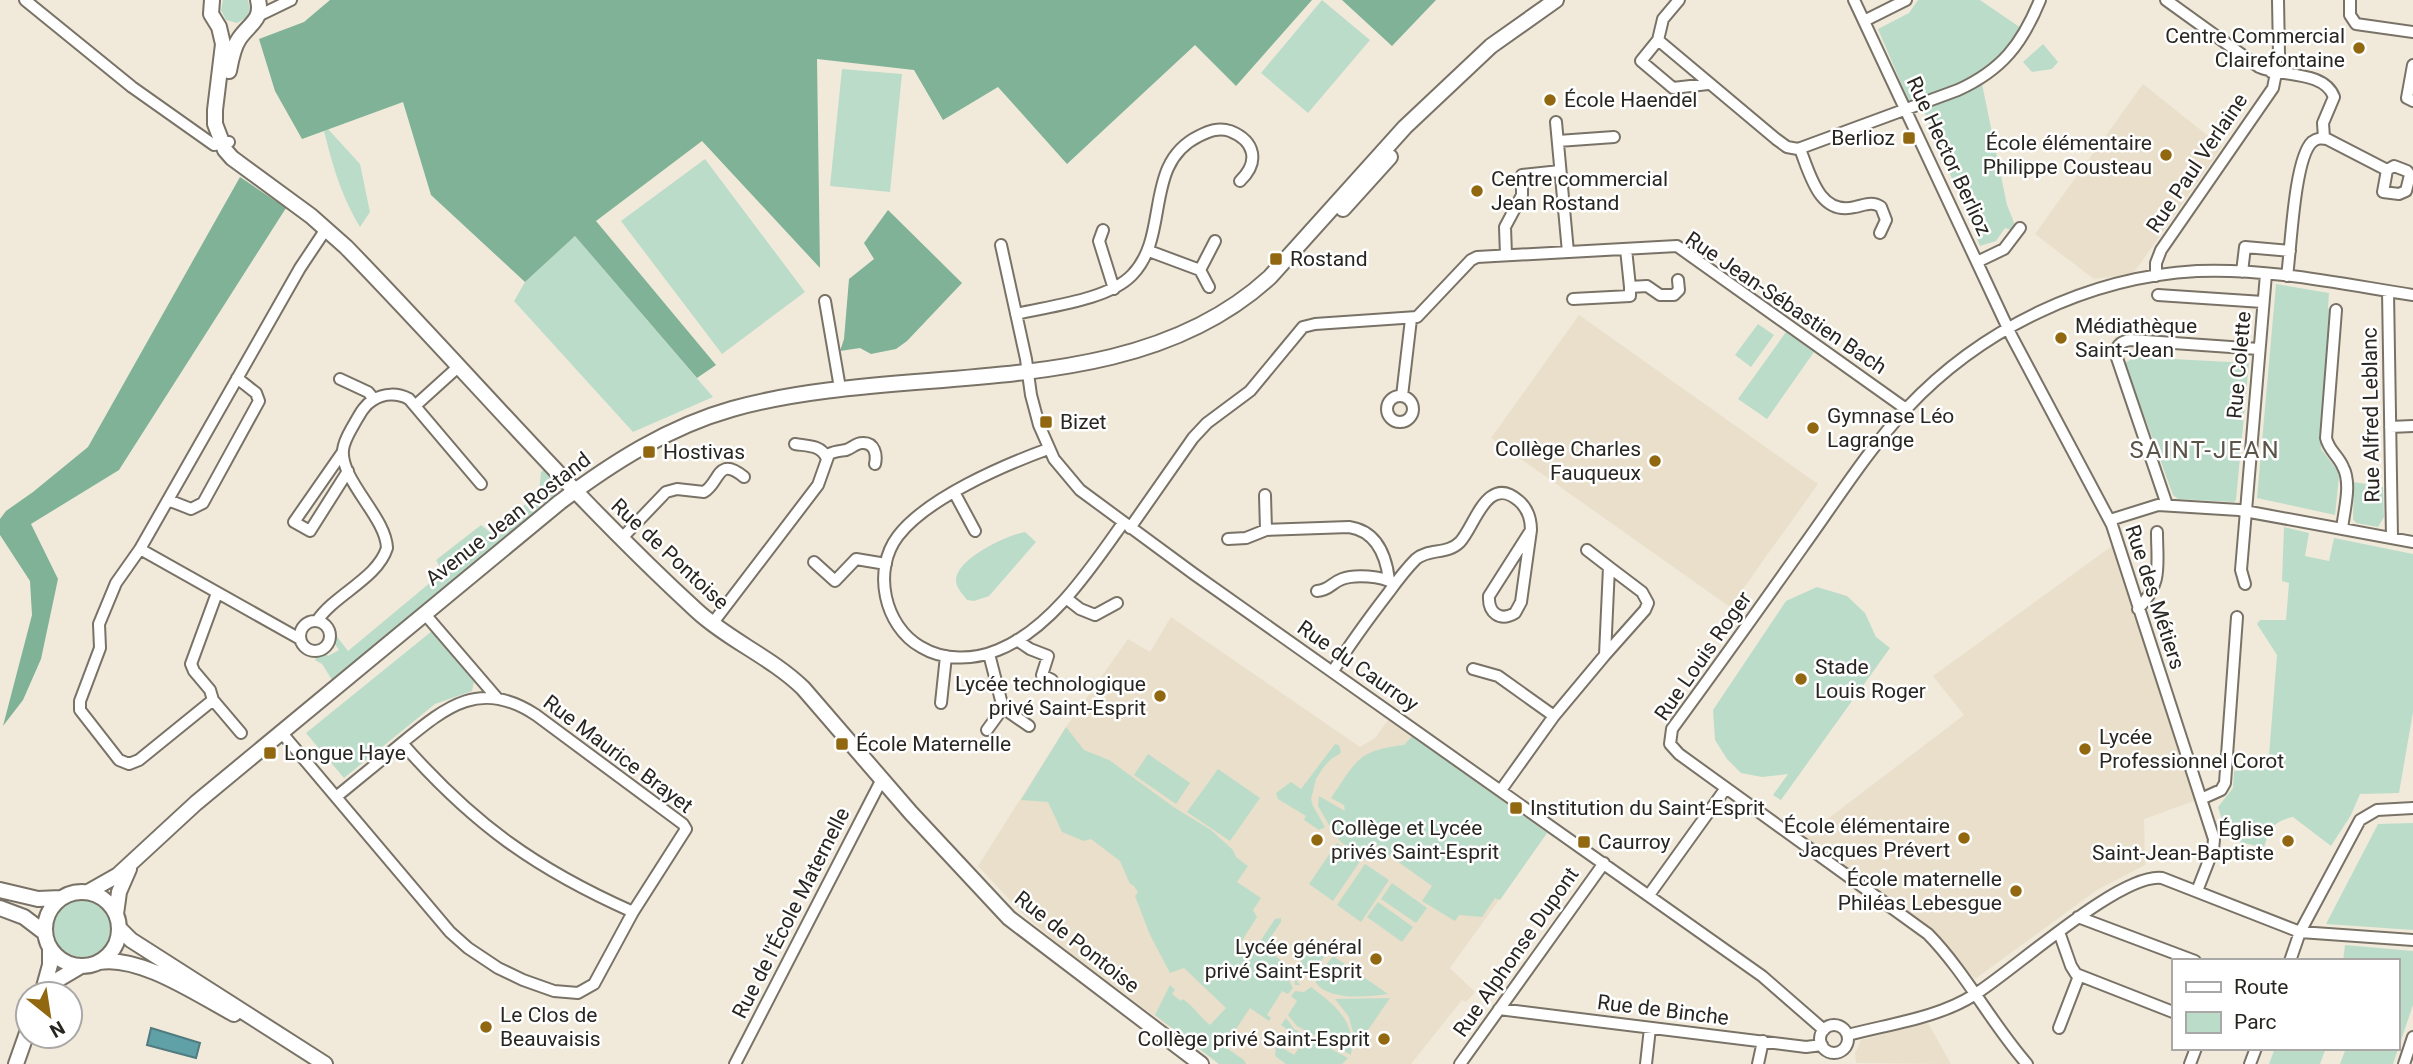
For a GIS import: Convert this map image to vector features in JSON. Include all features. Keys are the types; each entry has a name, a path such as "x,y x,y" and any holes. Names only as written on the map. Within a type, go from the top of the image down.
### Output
{"street":[{"path":"25,0 166,113 209,143 225,144"},
{"path":"212,0 211,14 219,27 223,49 215,124 225,144"},
{"path":"258,0 258,16"},
{"path":"225,144 223,104 239,38 258,16 291,0"},
{"name":"Avenue Jean Rostand","path":"88,892 113,879 177,818 573,491 616,462 689,423 750,404 840,388 1027,371 1117,357 1180,335 1217,317 1247,297 1293,255 1401,131 1502,37 1556,0"},
{"path":"1679,0 1663,19 1658,40 1641,61 1673,88 1708,84"},
{"name":"Rue Hector Berlioz","path":"1854,0 2008,328"},
{"path":"1864,21 1906,0"},
{"path":"1658,40 1783,145 1800,149 1958,90 1984,76 2006,58 2030,26 2040,0"},
{"path":"2166,0 2249,61 2274,73 2305,76 2332,92 2334,97 2325,118 2323,138"},
{"name":"Rue Paul Verlaine","path":"2156,276 2156,263 2161,250 2273,88 2279,54 2278,0"},
{"path":"2350,0 2350,15 2356,24 2413,32"},
{"path":"219,27 233,33 247,30"},
{"path":"2413,65 2407,98 2413,101"},
{"path":"1556,122 1568,252"},
{"path":"1016,314 1114,289 1134,274 1149,251 1164,173 1172,157 1198,136 1215,130 1225,130 1236,134 1250,146 1253,158 1251,169 1240,181"},
{"path":"1558,141 1614,137"},
{"path":"2323,138 2387,170"},
{"path":"2287,276 2300,168 2311,144 2323,138"},
{"name":"Rue de Pontoise","path":"225,144 232,158 326,229 354,256 621,539 712,624 795,680 881,779 1016,925 1201,1064"},
{"path":"1800,149 1818,193 1830,205 1844,209 1872,203 1881,208 1886,220 1880,233"},
{"path":"1506,255 1505,227 1522,195 1522,175 1560,171"},
{"path":"1977,261 2002,250 2020,228"},
{"path":"213,700 139,760 129,764 119,760 80,710 80,701 100,648 99,624 116,583 140,548 300,268 326,229"},
{"path":"1086,245 1101,236 1114,289"},
{"path":"1200,270 1215,241"},
{"name":"Rue du Caurroy","path":"1001,245 1034,411 1048,449 1080,491 1766,979 1824,1030"},
{"name":"Rue Jean-Sébastien Bach","path":"1411,319 1422,314 1471,260 1478,257 1677,246 1906,409"},
{"path":"2242,272 2245,247 2290,251"},
{"path":"1573,299 1630,296 1626,249"},
{"path":"1149,251 1200,270 1209,287"},
{"name":"Rue Louis Roger","path":"2027,1064 1951,960 1928,934 1675,751 1670,744 1670,735 1878,443 1906,409 1948,370 2008,328 2036,313 2123,283 2196,272 2287,276 2413,295"},
{"name":"Rue Colette","path":"2245,583 2241,570 2266,274"},
{"path":"1630,287 1647,286 1660,295 1674,295 1679,290 1678,281"},
{"name":"Rue Alfred Leblanc","path":"2388,291 2394,539"},
{"path":"2158,295 2263,302"},
{"path":"825,301 840,388"},
{"path":"2336,310 2326,438 2328,447 2343,466 2346,475 2342,528"},
{"path":"1048,449 1004,466 954,492 902,531 894,542 886,564 885,593 899,626 920,647 946,656 989,654 1017,640 1038,625 1066,598 1126,526 1202,427 1250,391 1303,327 1315,324 1411,319 1402,397"},
{"name":"Rue des Métiers","path":"2008,328 2110,520 2214,846 2197,891"},
{"path":"2167,505 2117,358 2117,347 2131,340 2259,349"},
{"path":"416,405 458,367"},
{"path":"168,499 191,509 203,503 259,401 256,393 237,378"},
{"path":"340,379 368,392 374,399"},
{"path":"348,471 310,531 294,522 342,453 363,408 374,399 400,395 416,405 481,485"},
{"path":"2390,427 2413,426"},
{"path":"712,624 818,485 826,457 832,452 864,443 870,444 875,450 875,464"},
{"path":"795,444 818,447 826,457"},
{"path":"300,639 304,625 317,621 335,601 376,567 387,548 384,533 348,471 342,453"},
{"path":"621,539 666,492 677,489 704,492 712,486 717,474 725,470 740,473"},
{"path":"954,492 975,531"},
{"path":"1265,495 1266,530"},
{"path":"1333,671 1392,582 1418,558 1456,545 1484,502 1495,495 1508,495 1520,502 1529,514 1531,530 1520,607 1512,615 1499,617 1490,608 1489,596 1531,530"},
{"path":"2110,520 2148,507 2167,505 2246,511 2413,542"},
{"path":"1228,539 1246,537 1266,530 1349,527 1359,529 1371,537 1381,551 1392,582"},
{"path":"2138,609 2155,586 2157,532"},
{"path":"140,548 300,639 304,646 315,651 325,647 329,640 329,632 317,621"},
{"path":"1501,790 1554,716 1645,610 1648,603 1642,592 1587,550"},
{"path":"814,562 835,581 856,559 886,564"},
{"path":"1605,654 1609,567"},
{"path":"1317,591 1326,590 1345,578 1373,577 1392,582"},
{"path":"217,593 191,664 210,690 213,700 241,733"},
{"path":"1066,598 1080,609 1095,615 1116,603"},
{"path":"424,613 497,698"},
{"path":"2201,799 2218,792 2224,786 2237,617"},
{"path":"1017,640 1048,656 1042,675 1052,680"},
{"path":"989,654 1003,708 1029,726"},
{"path":"940,703 946,656"},
{"path":"1473,669 1498,676 1554,716"},
{"name":"Rue Maurice Brayet","path":"281,732 335,797 450,932 489,962 532,984 568,993 578,993 592,987 633,912 685,832 685,826 536,715 521,706 497,698 473,699 447,708 335,797"},
{"path":"987,730 1003,708"},
{"path":"402,743 450,794 506,842 570,881 633,912"},
{"name":"Rue de l'École Maternelle","path":"735,1064 881,779"},
{"path":"1649,895 1726,788"},
{"path":"2291,959 2300,932 2360,820 2377,810 2413,808"},
{"name":"Avenue Jean Rostand","path":"118,920 120,887 133,862"},
{"name":"Rue Alphonse Dupont","path":"1460,1064 1604,863"},
{"path":"1848,1035 1942,1010 1975,995 2078,917 2147,878 2162,878 2300,932 2413,940"},
{"path":"0,890 38,899 61,898 74,892 88,892 106,900 128,938 326,1064"},
{"path":"47,980 50,948 45,933 48,913 61,898"},
{"path":"0,908 29,919 45,933"},
{"path":"2078,917 2190,959"},
{"path":"97,963 113,950 118,938 118,920"},
{"path":"2059,932 2071,966 2079,976 2172,1012"},
{"path":"50,948 61,960 80,966"},
{"path":"58,980 80,966 120,960 142,967 283,1038"},
{"path":"2059,1028 2079,976"},
{"name":"Rue de Binche","path":"1499,1009 1825,1048"},
{"path":"1823,1064 1825,1048 1820,1037 1829,1026 1837,1025 1843,1028 1848,1035 1848,1042 1842,1050 1835,1053 1825,1048"},
{"path":"1646,1064 1650,1028"},
{"path":"2404,1064 2413,1037"},
{"path":"1758,1064 1763,1041"},
{"path":"1842,1050 1844,1063"}],"shaded area":[{"path":"2143,84 2222,147 2133,274 2094,279 2035,234"},
{"name":"Collège Charles Fauqueux","path":"1579,315 1818,484 1730,607 1491,438"},
{"path":"2112,546 2197,800 2144,819 2145,865 2097,890 1975,979 1924,923 1804,837 1964,715 1933,676"},
{"name":"Collège et Lycée privés Saint-Esprit","path":"1171,617 1360,747 1375,738 1389,719 1547,833 1450,968 1475,992 1466,1002 1462,1000 1411,1064 1219,1064 1064,949 1022,913 978,866 1066,727 1128,639 1150,652"},
{"path":"1928,1023 1951,1064 1856,1063 1855,1053 1861,1040"}],"green space":[{"path":"223,0 248,0 250,9 247,17 237,23 226,20 221,10"},
{"path":"330,0 1312,0 1236,86 1195,45 1067,164 998,87 943,120 914,70 817,59 820,268 702,141 596,221 716,365 697,378 575,236 525,282 431,195 403,102 302,139 275,91 259,39 304,22"},
{"path":"1322,0 1370,40 1308,113 1261,73"},
{"path":"1342,0 1436,0 1392,46"},
{"path":"1918,0 1980,0 2021,28 2001,56 1978,74 1909,102 1878,29 1909,13"},
{"path":"2043,44 2058,62 2052,69 2032,72 2023,62"},
{"path":"842,69 902,74 890,192 830,186"},
{"path":"1982,84 2007,205 2015,225 2011,230 2005,228 1996,241 1980,246 1923,109"},
{"path":"328,129 360,164 370,212 360,227 334,169 324,131"},
{"path":"705,159 805,292 722,354 621,221"},
{"path":"240,177 286,208 119,470 31,524 58,579 41,659 23,700 3,726 32,615 30,581 0,535 0,519 6,511 88,447"},
{"path":"888,210 962,283 907,341 896,349 871,354 860,348 840,351 844,339 849,279 874,259 864,243"},
{"path":"575,236 713,397 633,432 514,301 525,282"},
{"path":"2276,284 2329,293 2328,308 2332,312 2321,449 2338,471 2335,515 2257,498"},
{"path":"1758,324 1774,335 1751,367 1735,355"},
{"path":"1786,332 1814,352 1767,419 1738,399"},
{"path":"2135,357 2249,363 2234,502 2178,499 2173,495 2125,363"},
{"path":"545,469 556,482 554,495 334,683 322,664 315,660 317,655 324,651 328,656 339,650 333,641 335,634 348,651 443,572 436,560 481,525 491,533 539,493 541,472"},
{"path":"2354,482 2383,487 2384,517 2378,527 2356,523 2353,519"},
{"path":"2284,527 2309,533 2305,556 2329,561 2334,538 2413,554 2413,712 2399,793 2360,794 2351,815 2331,846 2293,817 2273,827 2264,848 2228,839 2218,807 2233,788 2234,771 2268,768 2277,655 2257,624 2260,620 2286,620 2289,583 2282,581"},
{"path":"1025,532 1036,542 989,596 974,601 967,600 958,589 956,581 964,564 983,549"},
{"name":"Stade Louis Roger","path":"1817,587 1847,596 1865,613 1876,637 1890,648 1781,800 1773,795 1788,774 1762,777 1741,773 1727,759 1715,740 1713,710 1786,601"},
{"path":"432,631 474,682 472,691 435,704 344,778 306,733"},
{"path":"1066,727 1084,750 1109,760 1175,808 1211,830 1248,866 1237,882 1261,898 1253,910 1257,917 1236,950 1249,958 1275,919 1281,918 1264,947 1293,970 1289,980 1293,988 1288,994 1282,991 1267,1015 1271,1018 1269,1021 1250,1008 1230,1038 1228,1036 1222,1045 1246,1064 1219,1064 1155,1015 1170,985 1175,990 1172,994 1187,1002 1210,1025 1226,1008 1184,968 1170,973 1150,935 1135,896 1138,892 1130,884 1120,861 1091,839 1084,841 1062,832 1048,802 1021,800"},
{"path":"1412,736 1547,833 1500,900 1495,898 1482,917 1459,915 1455,921 1422,901 1432,886 1376,846 1365,860 1341,842 1318,806 1319,796 1345,811 1344,805 1331,798 1359,760 1376,750 1404,745"},
{"path":"1335,744 1339,745 1341,753 1323,768 1316,779 1311,799 1325,827 1319,830 1304,820 1306,816 1278,799 1276,793 1291,782 1301,789"},
{"path":"1148,754 1190,783 1176,804 1134,775"},
{"path":"1218,769 1260,798 1230,841 1187,812"},
{"path":"2413,823 2413,930 2326,924 2378,824"},
{"path":"1337,843 1361,860 1333,901 1309,884"},
{"path":"1365,864 1389,880 1361,922 1337,905"},
{"path":"1392,883 1427,908 1416,923 1381,899"},
{"path":"76,899 88,899 98,903 107,912 111,934 103,949 88,957 76,957 66,953 57,944 53,934 53,922 57,912 66,903"},
{"path":"1378,902 1413,927 1402,942 1367,917"},
{"path":"1316,941 1329,950 1310,977 1296,974 1295,979 1300,985 1295,985 1294,979 1295,973"},
{"path":"2345,945 2413,951 2413,1005 2399,1046 2399,959 2343,959"},
{"path":"1333,956 1388,994 1349,996 1322,989 1316,983 1316,978"},
{"path":"1311,987 1336,1007 1347,1023 1352,1043 1351,1055 1297,1026 1288,1015 1297,1001 1291,996 1295,991 1304,992"},
{"path":"1390,998 1359,1043 1356,1043 1349,1017 1335,999"},
{"path":"1286,1018 1294,1029 1348,1058 1342,1064 1286,1064 1275,1056 1276,1044 1294,1055 1304,1041 1281,1025"},
{"path":"2274,1050 2325,1050 2320,1064 2269,1064"},
{"path":"2345,1050 2398,1050 2393,1064 2340,1064"}],"water":[{"path":"151,1028 200,1043 196,1058 147,1045"}],"place":[{"name":"Centre Commercial Clairefontaine","path":"2359,48"},
{"name":"École Haendel","path":"1550,100"},
{"name":"Berlioz","path":"1909,138"},
{"name":"École élémentaire Philippe Cousteau","path":"2166,155"},
{"name":"Centre commercial Jean Rostand","path":"1477,191"},
{"name":"Rostand","path":"1276,259"},
{"name":"Médiathèque Saint-Jean","path":"2061,338"},
{"name":"Bizet","path":"1046,422"},
{"name":"Gymnase Léo Lagrange","path":"1813,428"},
{"name":"Hostivas","path":"649,452"},
{"name":"Collège Charles Fauqueux","path":"1655,461"},
{"name":"Stade Louis Roger","path":"1801,679"},
{"name":"Lycée technologique privé Saint-Esprit","path":"1160,696"},
{"name":"École Maternelle","path":"842,744"},
{"name":"Lycée Professionnel Corot","path":"2085,749"},
{"name":"Longue Haye","path":"270,753"},
{"name":"Institution du Saint-Esprit","path":"1516,808"},
{"name":"École élémentaire Jacques Prévert","path":"1964,838"},
{"name":"Collège et Lycée privés Saint-Esprit","path":"1317,840"},
{"name":"Église Saint-Jean-Baptiste","path":"2288,841"},
{"name":"Caurroy","path":"1584,842"},
{"name":"École maternelle Philéas Lebesgue","path":"2016,891"},
{"name":"Lycée général privé Saint-Esprit","path":"1376,959"},
{"name":"Le Clos de Beauvaisis","path":"486,1027"},
{"name":"Collège privé Saint-Esprit","path":"1384,1039"}],"district":[{"name":"SAINT-JEAN","path":"2205,450"}]}
